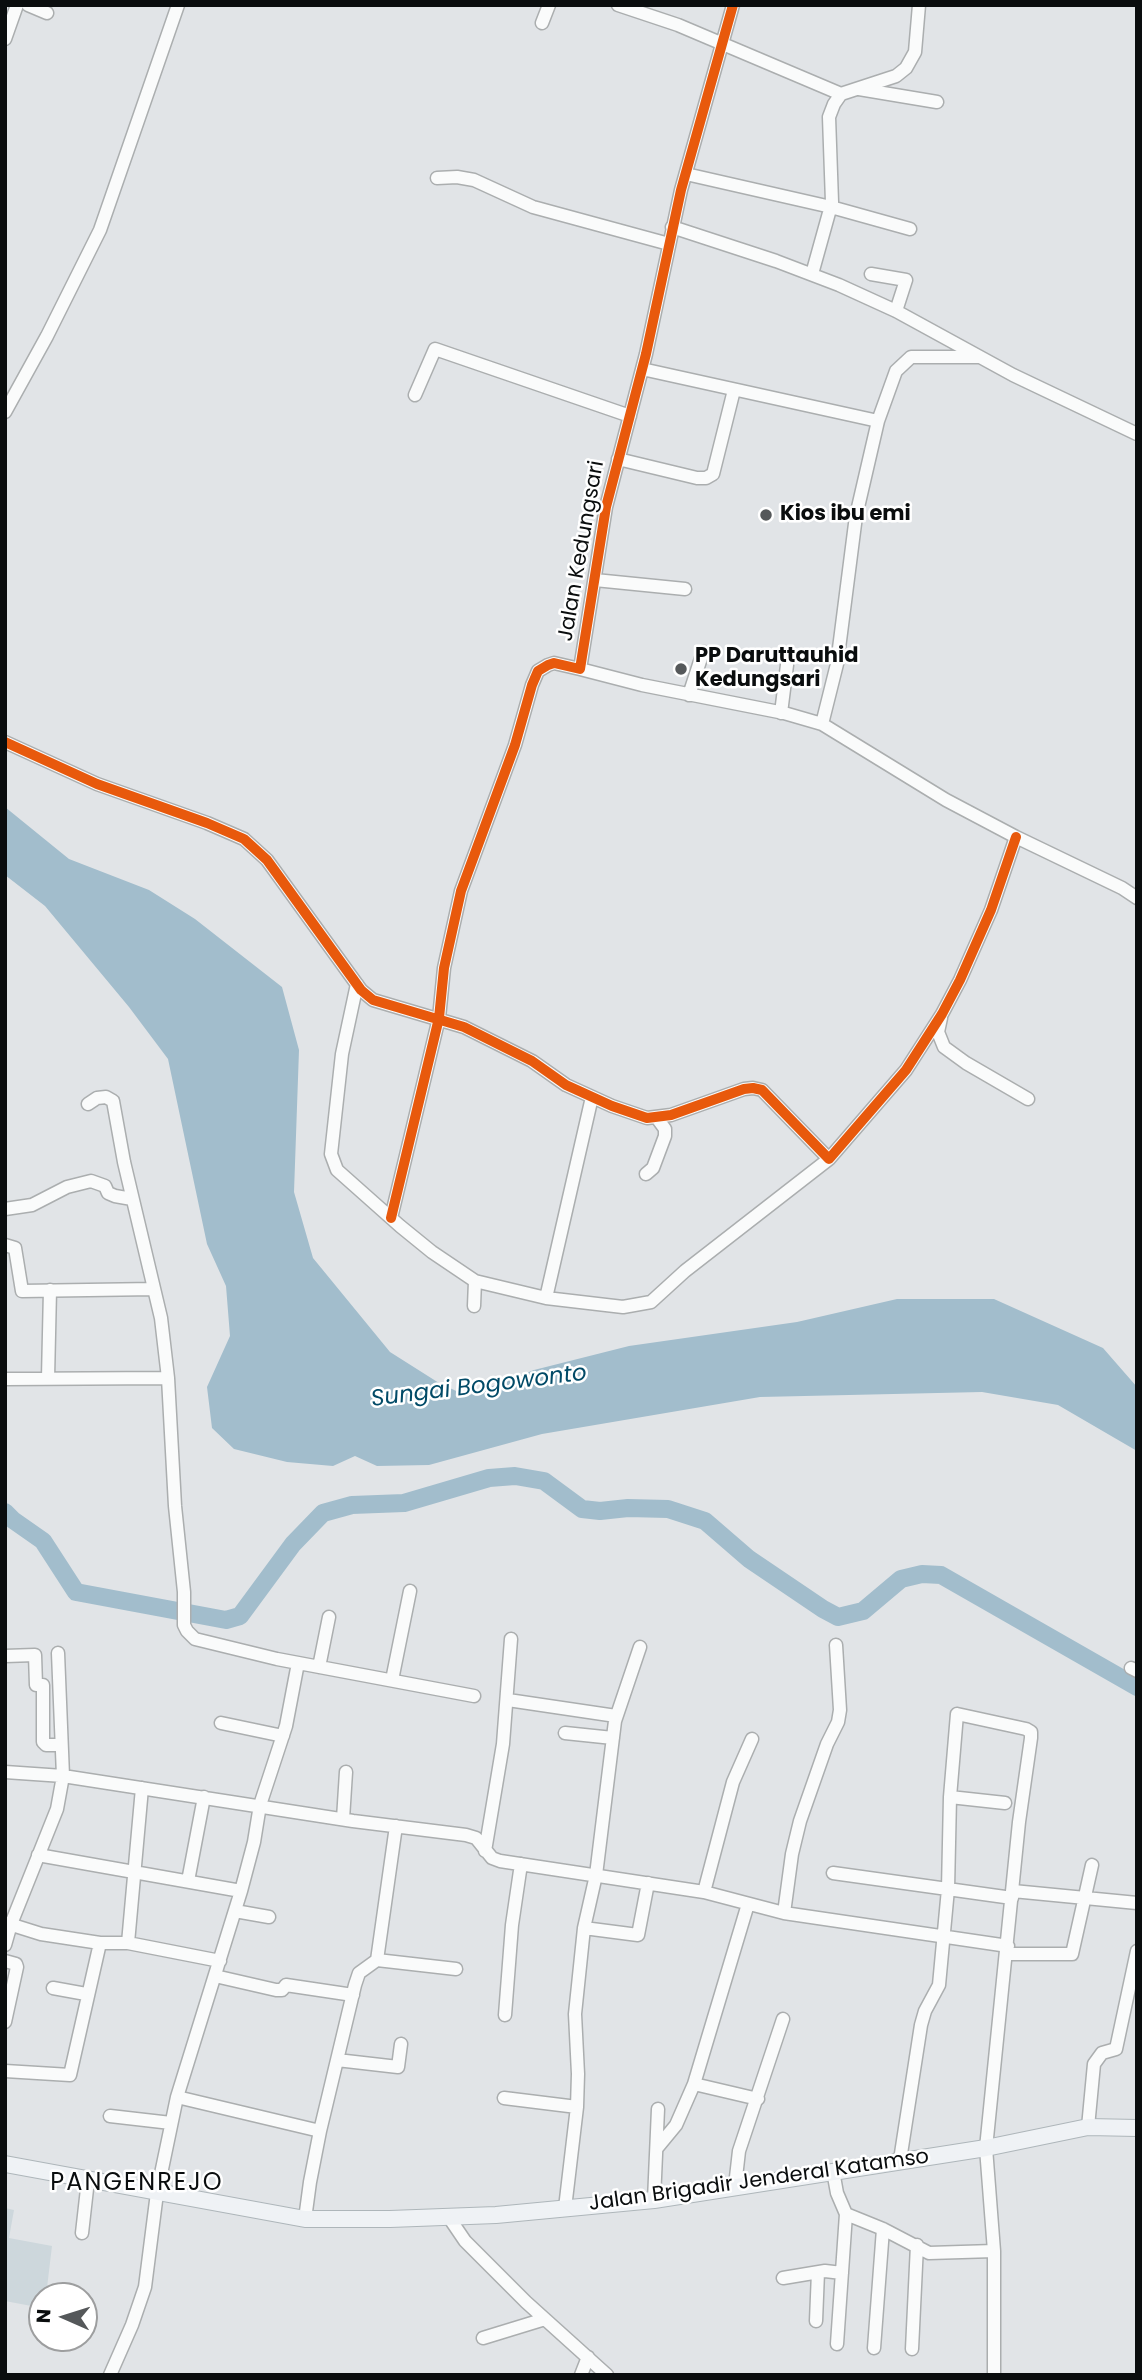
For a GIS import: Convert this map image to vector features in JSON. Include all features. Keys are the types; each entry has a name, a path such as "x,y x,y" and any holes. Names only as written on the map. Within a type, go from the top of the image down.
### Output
{"main road":[{"name":"Jalan Brigadir Jenderal Katamso","path":"5,2164 305,2219 360,2220 496,2215 654,2200 986,2147 1088,2127 1137,2128"}],"street":[{"path":"5,39 17,5"},
{"path":"28,5 47,13"},
{"path":"5,412 100,230 178,5"},
{"path":"542,23 549,5"},
{"path":"618,5 678,25 841,94 896,76 906,68 915,52 919,5"},
{"name":"Jalan Kedungsari","path":"391,1218 439,1018 444,968 461,891 515,745 538,671 554,663 580,669 606,507 642,369 672,227 733,5"},
{"path":"859,89 937,102"},
{"path":"813,274 831,207 829,117 841,94"},
{"path":"686,174 831,207 910,229"},
{"path":"437,178 474,180 533,207 669,244"},
{"path":"672,227 813,274 896,311 1013,376 1137,434"},
{"path":"871,274 907,282 896,311"},
{"path":"415,396 435,349 630,416"},
{"path":"822,724 837,664 856,516 878,421 896,371 911,357 980,357"},
{"path":"642,369 878,421"},
{"path":"618,459 697,478 706,478 713,474 734,390"},
{"path":"596,580 685,589"},
{"path":"689,695 703,652"},
{"path":"781,713 787,665"},
{"path":"580,669 822,724 946,800 1137,898"},
{"path":"5,742 97,784 244,839 267,860 357,984 373,1000 416,1014 439,1018 496,1042 532,1061 566,1085 647,1118 657,1118 753,1088 762,1090 828,1159"},
{"path":"357,984 342,1054 331,1154 337,1170 432,1252 475,1280 546,1298 623,1307 651,1302 685,1271 828,1159 906,1070 960,981 991,910 1016,837"},
{"path":"942,1014 938,1032 944,1047 1028,1099"},
{"path":"546,1298 592,1097"},
{"path":"88,1104 97,1098 110,1098 113,1101 132,1199 162,1318 184,1601 183,1618 187,1631 195,1639 298,1663 474,1696"},
{"path":"646,1174 653,1168 665,1136 665,1129 657,1118"},
{"path":"5,1209 32,1205 67,1187 91,1181 104,1186 108,1193 132,1199"},
{"path":"5,1245 15,1248 22,1291 154,1289"},
{"path":"474,1306 475,1280"},
{"path":"48,1378 50,1290"},
{"path":"5,1379 168,1378"},
{"path":"392,1680 410,1591"},
{"path":"318,1667 329,1618"},
{"path":"485,1851 508,1700 511,1639"},
{"path":"783,1913 800,1821 827,1744 838,1722 840,1710 836,1645"},
{"path":"565,2208 577,2107 575,2014 584,1928 596,1875 616,1717 640,1647"},
{"path":"5,1945 8,1923 57,1809 63,1776 58,1653"},
{"path":"5,1656 35,1655 36,1685 43,1685 43,1742 46,1745 61,1745"},
{"path":"110,2375 145,2287 157,2193 177,2097 241,1891 254,1842 260,1805 283,1735 298,1663"},
{"path":"508,1700 616,1717"},
{"path":"900,2160 921,2025 939,1985 948,1889 950,1797 957,1714 1031,1732 986,2147 994,2251 995,2375"},
{"path":"221,1723 283,1735"},
{"path":"565,1733 613,1738"},
{"path":"704,1892 733,1782 752,1739"},
{"path":"5,1772 63,1776 466,1835 476,1839 492,1858 500,1861 704,1892 783,1913 944,1937 1007,1950 1072,1954 1092,1865"},
{"path":"343,1819 346,1772"},
{"path":"128,1943 142,1788"},
{"path":"188,1881 204,1797"},
{"path":"950,1797 1005,1803"},
{"path":"377,1960 396,1826"},
{"path":"38,1855 241,1891"},
{"path":"505,2015 512,1925 521,1864"},
{"path":"832,1873 948,1889 1137,1903"},
{"path":"584,1928 638,1935 648,1883"},
{"path":"657,2148 677,2126 694,2084 748,1904"},
{"path":"235,1911 270,1917"},
{"path":"8,1923 41,1934 100,1943 128,1943 220,1961"},
{"path":"5,2071 70,2075 86,1994 100,1943"},
{"path":"1088,2127 1094,2064 1102,2053 1115,2049 1137,1951"},
{"path":"305,2219 320,2130 359,1973 377,1960 456,1969"},
{"path":"5,1961 16,1964 17,1967 5,2022"},
{"path":"215,1976 276,1990 282,1990 286,1985 353,1995"},
{"path":"53,1988 86,1994"},
{"path":"735,2186 739,2151 783,2019"},
{"path":"337,2060 398,2067 401,2044"},
{"path":"694,2084 758,2099"},
{"path":"177,2097 320,2130"},
{"path":"504,2098 577,2107"},
{"path":"654,2200 657,2109"},
{"path":"110,2116 171,2123"},
{"path":"833,2171 836,2193 846,2214 837,2344"},
{"path":"82,2233 88,2180"},
{"path":"846,2214 883,2229 929,2253 994,2251"},
{"path":"448,2216 465,2241 607,2375"},
{"path":"874,2348 883,2229"},
{"path":"912,2349 917,2245"},
{"path":"783,2278 818,2272 842,2273"},
{"path":"816,2321 818,2272"},
{"path":"483,2338 545,2319"},
{"path":"581,2375 588,2357"}],"shaded area":[{"path":"5,2208 14,2210 9,2238 52,2246 48,2282 28,2282 28,2305 5,2301"}],"water":[{"path":"5,807 69,859 149,890 195,919 282,987 299,1050 294,1192 313,1258 390,1352 439,1383 467,1396 534,1370 629,1346 797,1322 897,1299 994,1299 1103,1348 1137,1387 1137,1451 1058,1405 982,1392 760,1397 542,1434 429,1465 377,1466 355,1456 333,1466 287,1462 234,1449 212,1428 207,1387 230,1336 226,1286 207,1244 168,1059 129,1007 45,906 5,875"}],"waterway":[{"path":"5,1512 43,1541 76,1592 226,1620 240,1616 293,1544 323,1513 352,1505 404,1503 489,1478 515,1476 544,1481 582,1509 668,1509 705,1521 749,1559 838,1617 863,1611 901,1579 922,1574 941,1575 1137,1687"}],"cycle path":[{"path":"391,1218 439,1018 444,968 461,891 515,745 538,671 554,663 580,669 606,507 646,354 681,190 733,5"},
{"path":"5,742 97,784 244,839 267,860 361,990 373,1000 464,1027 532,1061 566,1085 647,1118 671,1115 744,1089 762,1090 829,1159 906,1070 942,1014 991,910 1016,837"}],"place":[{"name":"Kios ibu emi","path":"766,515"},
{"name":"PP Daruttauhid Kedungsari","path":"681,669"}],"district":[{"name":"PANGENREJO","path":"137,2184"}],"water label":[{"name":"Sungai Bogowonto","path":"479,1387"}]}
